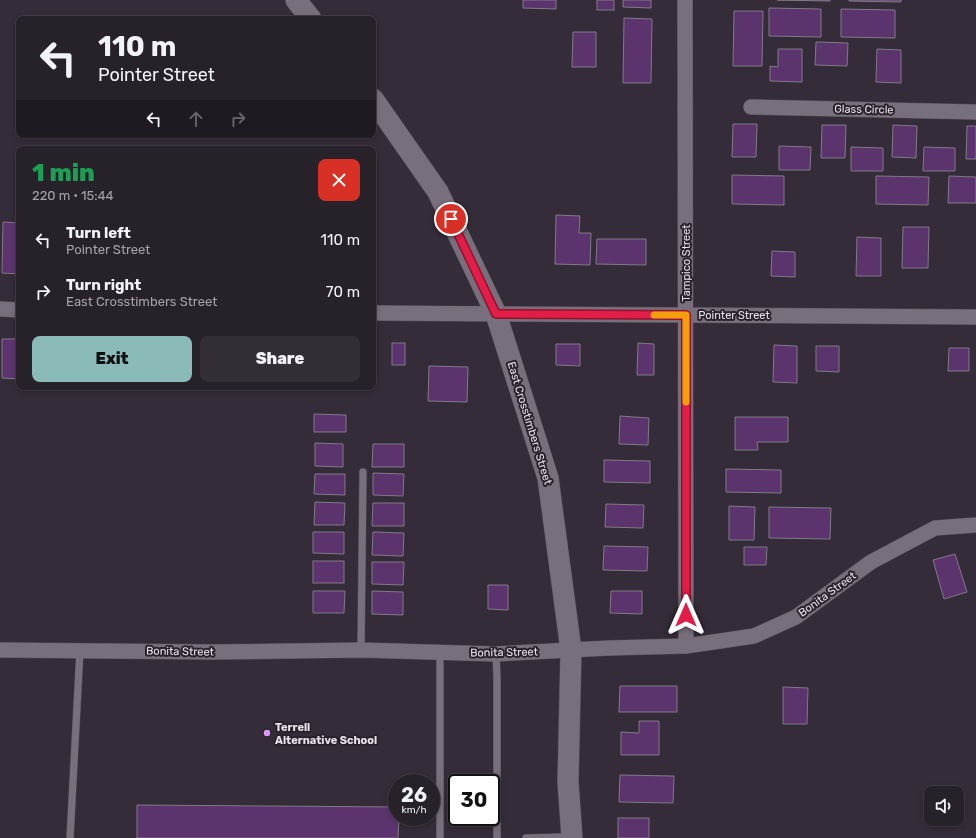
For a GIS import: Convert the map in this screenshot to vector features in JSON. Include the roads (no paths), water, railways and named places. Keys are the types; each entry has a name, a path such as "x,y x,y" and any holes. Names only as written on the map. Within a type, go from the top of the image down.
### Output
{"main road":[{"path":"296,0 309,16"},
{"name":"East Crosstimbers Street","path":"376,103 438,192 496,314 548,478 571,650 568,782 565,838"}],"street":[{"name":"Tampico Street","path":"685,0 686,646"},
{"name":"Glass Circle","path":"751,107 976,112"},
{"path":"0,309 16,310"},
{"name":"Pointer Street","path":"376,313 976,317"},
{"name":"Bonita Street","path":"0,650 211,652 361,650 496,654 609,648 686,646 754,636 796,617 871,562 935,528 976,525"}],"lane":[{"path":"361,650 363,472"},
{"path":"70,838 80,650"},
{"path":"440,652 440,838"},
{"path":"496,654 497,838"},
{"path":"526,838 565,838"}],"place":[{"name":"Terrell Alternative School","path":"267,733"}]}
